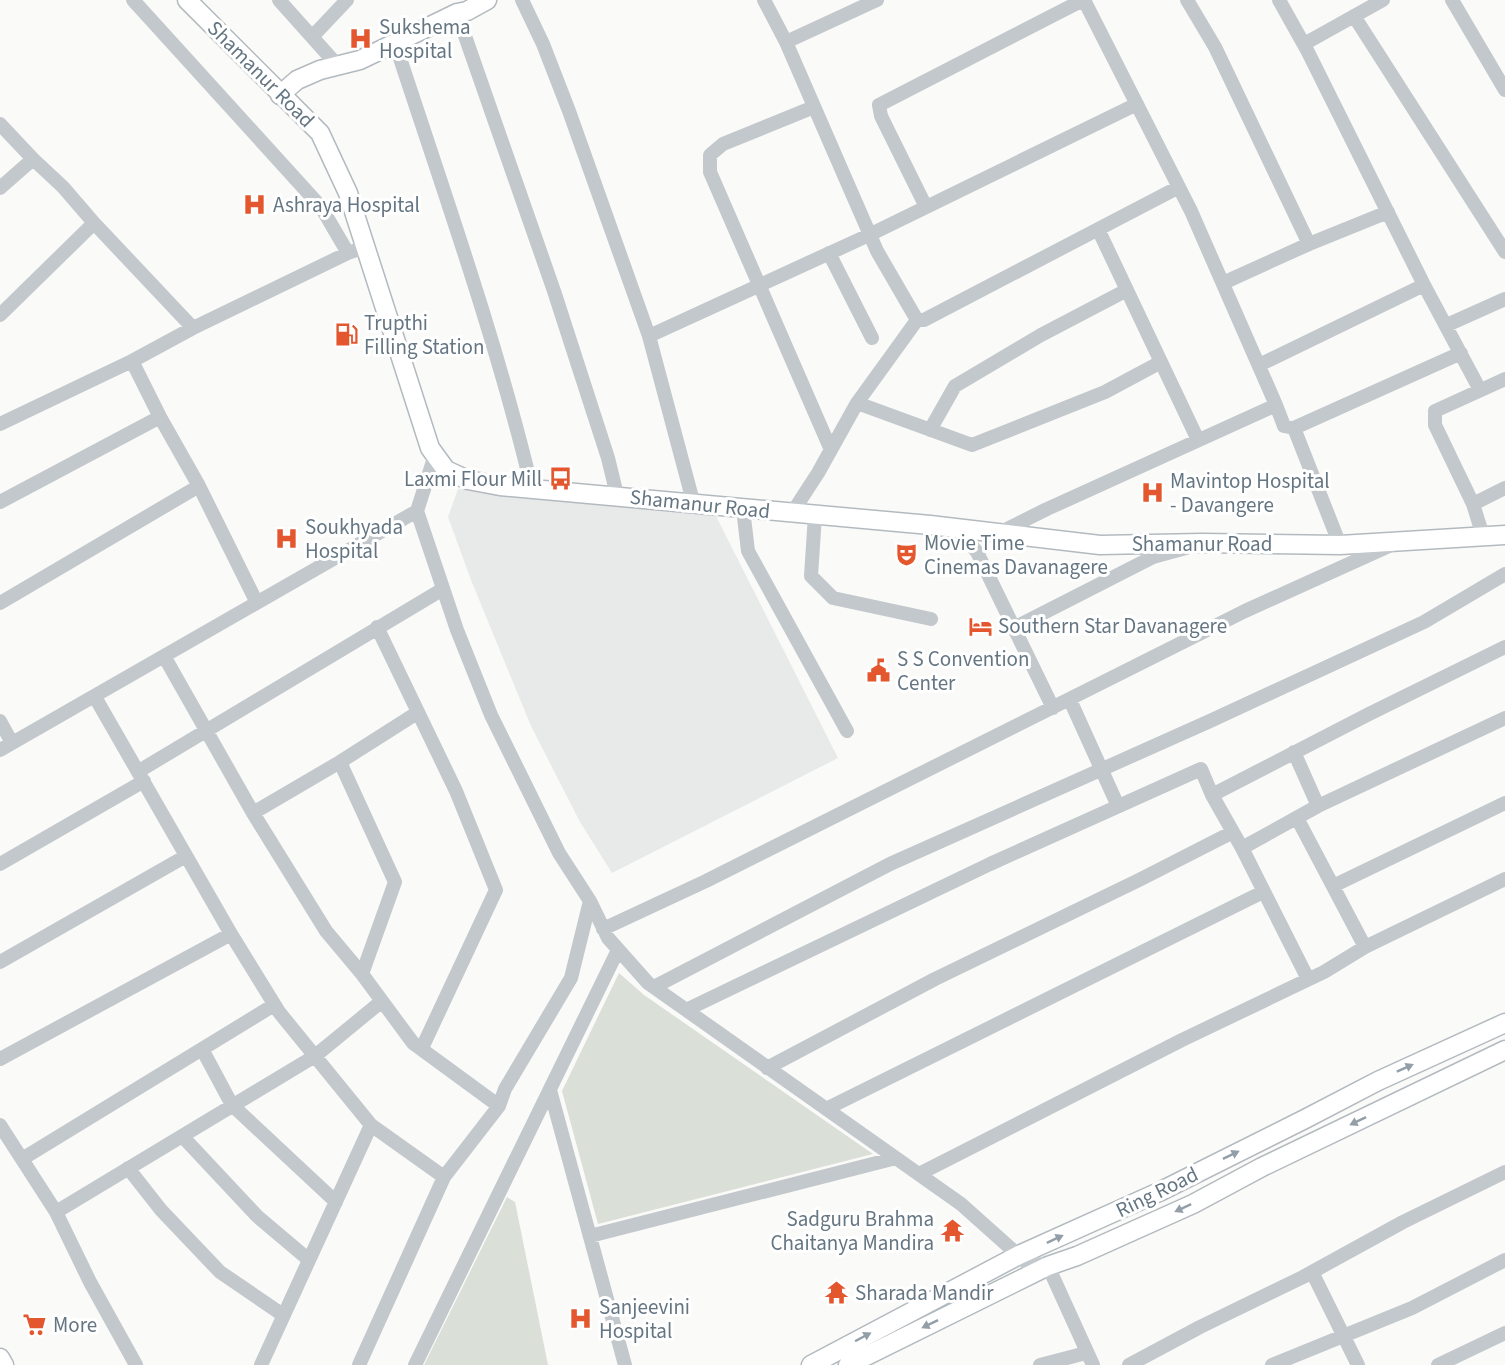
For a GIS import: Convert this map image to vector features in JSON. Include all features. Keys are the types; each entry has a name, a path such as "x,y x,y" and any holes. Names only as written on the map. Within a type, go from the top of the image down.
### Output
{"main road":[{"name":"Shamanur Road","path":"187,0 320,133 348,193 430,448 446,470 468,480 532,489 957,528 1100,545 1202,543 1340,545 1505,535"},
{"path":"280,95 297,80 320,70 360,60 487,0"},
{"name":"Ring Road","path":"811,1365 1020,1255 1159,1192 1378,1081 1505,1023"},
{"name":"Ring Road","path":"848,1365 1048,1266 1077,1256 1183,1209 1262,1167 1505,1050"},
{"path":"0,1358 4,1365"}],"street":[{"path":"133,0 321,207 348,253"},
{"path":"279,0 338,66"},
{"path":"312,37 347,0"},
{"path":"522,0 543,44 649,336 694,505"},
{"path":"764,0 786,42 877,252 917,320"},
{"path":"786,42 877,0"},
{"path":"926,207 881,116 879,105 1083,0 1179,187 1284,426 1294,428 1461,353"},
{"path":"1187,0 1215,47 1309,244"},
{"path":"1279,0 1304,44 1424,285 1480,390"},
{"path":"1304,44 1383,0"},
{"path":"1452,0 1505,90"},
{"path":"458,13 554,291 608,458 617,495"},
{"path":"1354,16 1505,252"},
{"path":"395,43 507,390 532,489"},
{"path":"649,336 869,235 1137,104"},
{"path":"814,106 723,144 710,155 710,172 831,450"},
{"path":"0,124 63,187 193,328"},
{"path":"0,188 33,159"},
{"path":"917,320 924,320 1179,187"},
{"path":"1223,284 1309,244 1388,212"},
{"path":"0,315 94,223"},
{"path":"1098,229 1198,440"},
{"path":"0,424 132,361 193,328 348,253 365,247"},
{"path":"829,253 872,338"},
{"path":"1259,365 1424,285"},
{"path":"930,430 955,386 1041,335 1127,290"},
{"path":"1447,325 1505,299"},
{"path":"792,513 857,403 917,320"},
{"path":"132,361 160,417 200,486 256,602"},
{"path":"857,403 972,446 1105,392 1161,362"},
{"path":"1483,536 1473,504 1435,424 1435,411 1505,379"},
{"path":"999,533 1276,405"},
{"path":"0,502 160,417"},
{"path":"1294,428 1340,545"},
{"path":"435,455 417,511 457,630 491,715 559,853 590,901 603,929 618,950 654,987 961,1204 1026,1262 1048,1266 1090,1359 1040,1365"},
{"path":"0,603 200,486"},
{"path":"1473,504 1505,488"},
{"path":"743,508 748,551 847,731"},
{"path":"0,721 6,747 417,511"},
{"path":"815,515 812,576 833,598 931,619"},
{"path":"957,528 977,552 1053,708"},
{"path":"603,929 706,881 1245,611 1402,540"},
{"path":"1014,628 1153,557 1202,543"},
{"path":"654,987 890,864 1210,721 1424,622 1505,574"},
{"path":"0,864 142,776 207,730 443,589"},
{"path":"377,627 456,791 496,890 422,1048"},
{"path":"1212,795 1505,646"},
{"path":"164,656 253,813 326,932 362,974 413,1043 499,1106"},
{"path":"95,697 274,1005 371,1125 444,1176"},
{"path":"1070,700 1118,806"},
{"path":"253,813 417,713"},
{"path":"1242,848 1318,806 1505,718"},
{"path":"1294,752 1318,806"},
{"path":"340,762 395,882 362,974"},
{"path":"686,1010 990,864 1201,769 1212,795 1242,848 1308,979"},
{"path":"1333,886 1505,803"},
{"path":"1297,818 1365,947"},
{"path":"767,1068 935,979 1233,832"},
{"path":"0,962 186,856"},
{"path":"919,1174 1324,972 1365,947 1505,879"},
{"path":"826,1109 1263,892"},
{"path":"359,1365 444,1176 499,1106 505,1089 571,978 590,901"},
{"path":"0,1059 231,934"},
{"path":"415,1365 618,950"},
{"path":"56,1212 315,1056 382,1001"},
{"path":"22,1159 274,1005"},
{"path":"202,1049 232,1105 336,1202"},
{"path":"550,1090 625,1365"},
{"path":"0,1125 56,1212 90,1282 136,1365"},
{"path":"261,1365 371,1125"},
{"path":"183,1137 257,1216 309,1260"},
{"path":"590,1236 896,1158"},
{"path":"128,1168 161,1210 220,1272 283,1315"},
{"path":"1129,1365 1312,1272 1403,1222 1505,1172"},
{"path":"1272,1365 1412,1308 1505,1260"},
{"path":"1312,1272 1358,1365"},
{"path":"1438,1365 1505,1333"}],"shaded area":[{"path":"458,489 716,516 838,758 612,873 580,822 531,726 471,580 448,517"},
{"path":"619,973 644,995 873,1154 598,1224 562,1091"},
{"path":"507,1197 515,1202 548,1365 424,1365"}],"place":[{"name":"Sukshema Hospital","path":"361,39"},
{"name":"Ashraya Hospital","path":"255,205"},
{"name":"Trupthi Filling Station","path":"346,335"},
{"name":"Laxmi Flour Mill","path":"560,479"},
{"name":"Mavintop Hospital - Davangere","path":"1152,493"},
{"name":"Soukhyada Hospital","path":"287,539"},
{"name":"Movie Time Cinemas Davanagere","path":"906,555"},
{"name":"Southern Star Davanagere","path":"980,626"},
{"name":"S S Convention Center","path":"879,671"},
{"name":"Sadguru Brahma Chaitanya Mandira","path":"952,1231"},
{"name":"Sharada Mandir","path":"837,1293"},
{"name":"Sanjeevini Hospital","path":"581,1319"},
{"name":"More","path":"35,1325"}]}
